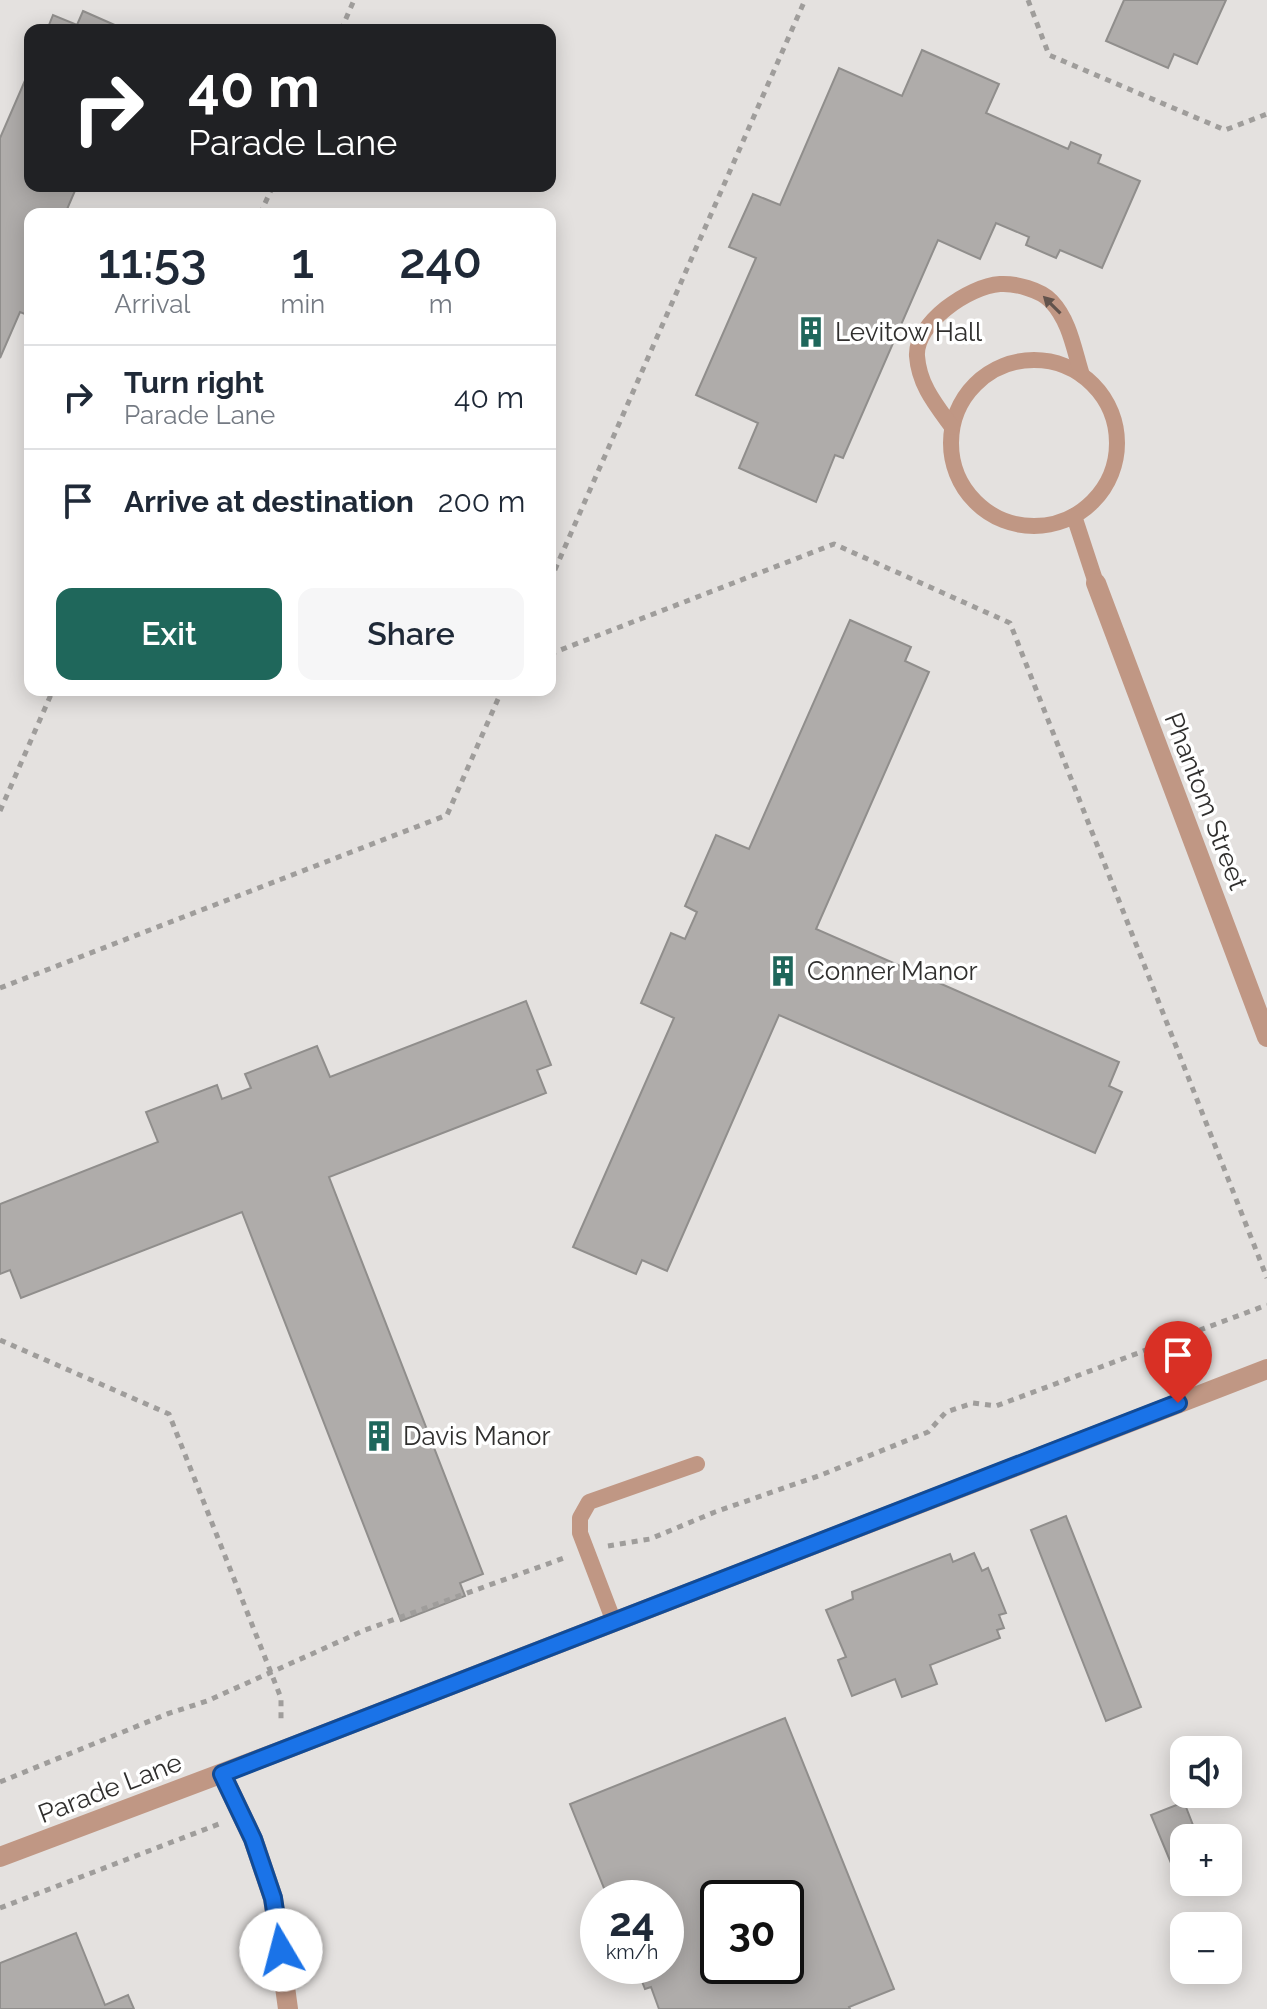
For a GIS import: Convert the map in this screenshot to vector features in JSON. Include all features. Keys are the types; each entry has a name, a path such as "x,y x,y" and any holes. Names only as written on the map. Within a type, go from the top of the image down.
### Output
{"street":[{"name":"Phantom Street","path":"1096,583 1267,1037"},
{"name":"Parade Lane","path":"0,1857 1267,1369"},
{"path":"222,1774 253,1839 273,1898 288,2009"}],"lane":[{"path":"952,427 925,389 917,354 923,330 946,308 972,292 1000,284 1033,290 1049,299 1065,318 1082,375"},
{"path":"1030,360 1057,363 1082,375 1102,394 1114,419 1117,448 1111,475 1096,499 1074,516 1049,525 1022,526 996,518 974,502 959,480 951,454 952,427 962,401 979,380 1003,366 1030,360"},
{"path":"1074,516 1096,583"},
{"path":"614,1622 580,1533 580,1518 589,1502 697,1464"}],"path":[{"path":"344,24 354,0"},
{"path":"556,567 805,0"},
{"path":"1028,0 1049,55 1225,130 1267,114"},
{"path":"556,652 834,544 1010,623 1267,1278"},
{"path":"0,811 50,696"},
{"path":"0,988 447,815 499,696"},
{"path":"0,1782 271,1674 365,1630 586,1549 650,1539 928,1432 946,1412 973,1403 996,1406 1267,1305"},
{"path":"0,1340 169,1414 281,1698 281,1751"},
{"path":"0,1908 242,1815"}],"building":[{"path":"1124,0 1226,0 1197,64 1174,54 1168,68 1106,41"},
{"path":"83,11 112,24 77,24"},
{"path":"53,15 75,24 49,24"},
{"name":"Levitow Hall","path":"922,50 999,84 986,113 1068,149 1071,142 1101,155 1098,163 1140,181 1102,268 1060,250 1056,258 1026,245 1029,237 996,223 980,259 938,240 843,458 835,455 816,502 739,468 758,423 696,395 756,258 729,247 753,194 780,205 839,68 902,96"},
{"path":"24,83 24,192 74,192 68,208 24,208 24,314 20,312 0,358 0,138"},
{"name":"Conner Manor","path":"850,620 911,647 905,661 929,672 816,929 1119,1062 1109,1086 1122,1092 1095,1153 779,1015 667,1271 642,1260 636,1274 573,1247 674,1018 641,1003 671,933 685,939 697,912 685,906 716,835 749,849"},
{"name":"Davis Manor","path":"526,1001 551,1065 537,1070 546,1093 329,1177 483,1574 460,1583 465,1596 401,1621 242,1212 21,1298 10,1270 0,1274 0,1204 158,1142 146,1112 217,1085 222,1099 251,1088 245,1074 317,1046 330,1077"},
{"path":"1066,1516 1141,1707 1106,1721 1031,1530"},
{"path":"974,1553 982,1571 988,1568 1006,1613 999,1615 1004,1628 997,1630 1000,1638 930,1665 937,1684 902,1697 895,1679 852,1696 838,1660 846,1657 826,1610 853,1599 852,1592 950,1554 953,1562"},
{"path":"785,1718 894,1989 850,2009 659,2009 651,1987 645,1989 643,1984 684,1984 684,1880 601,1880 570,1804"},
{"path":"1170,1808 1186,1808 1193,1824 1170,1824 1170,1861 1151,1815"},
{"path":"76,1933 105,2005 128,1995 134,2009 0,2009 0,1963"}],"place":[{"name":"Levitow Hall","path":"811,332"},
{"name":"Conner Manor","path":"783,971"},
{"name":"Davis Manor","path":"379,1436"}],"route":[{"path":"281,1950 273,1898 253,1839 222,1774 1178,1403"}]}
